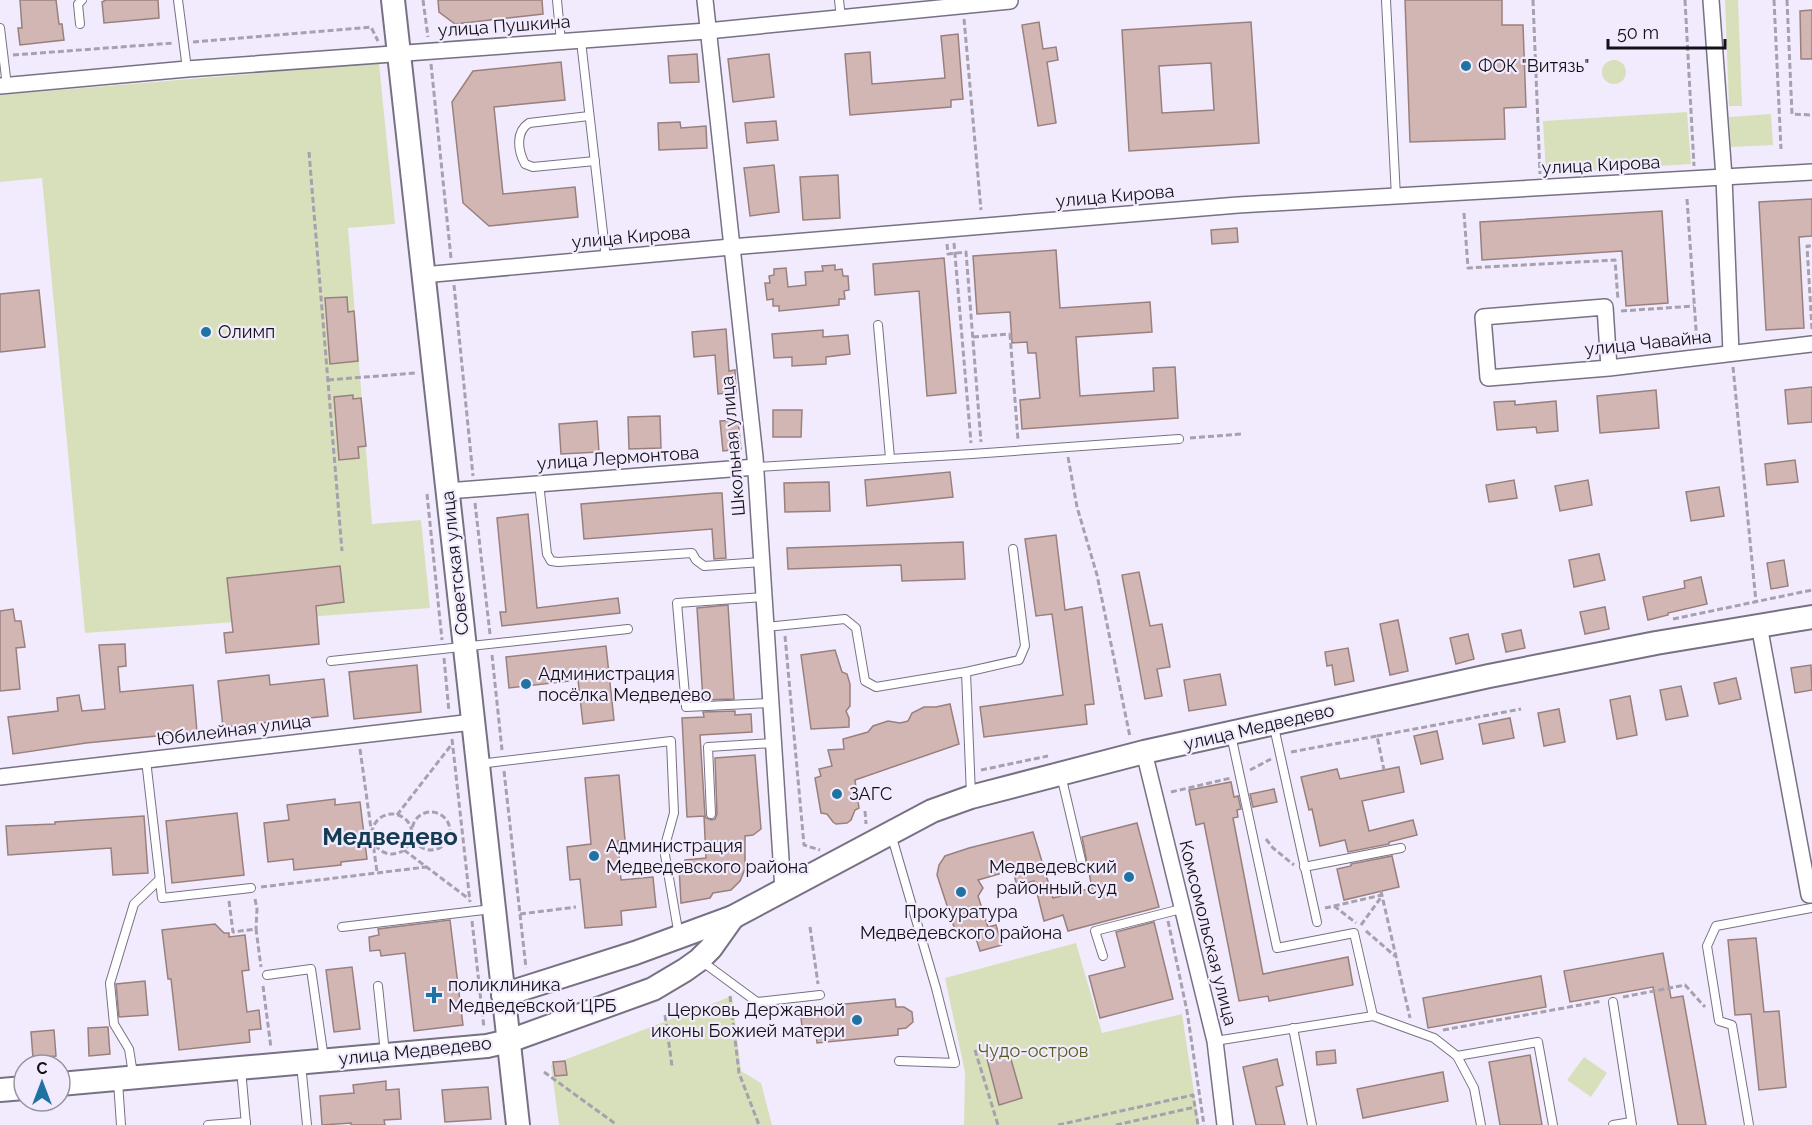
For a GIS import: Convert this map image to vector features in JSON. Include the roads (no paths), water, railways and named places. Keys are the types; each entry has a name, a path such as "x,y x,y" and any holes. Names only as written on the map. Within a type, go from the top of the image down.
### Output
{"street":[{"name":"Советская улица","path":"393,0 391,53 423,275 437,491 464,646 518,1125"},
{"name":"Школьная улица","path":"705,0 756,467 783,890"},
{"name":"улица Пушкина","path":"3,86 391,53 707,31 1011,0"},
{"path":"1711,0 1724,177 1731,353"},
{"name":"улица Кирова","path":"423,275 1238,205 1812,172"},
{"name":"улица Чавайна","path":"1610,368 1605,308 1483,317 1488,378 1610,368 1812,344"},
{"name":"улица Лермонтова","path":"437,491 756,467"},
{"name":"улица Медведево","path":"503,995 635,953 734,917 932,811 971,796 1061,773 1137,746 1231,733 1500,674 1812,617"},
{"path":"1759,625 1811,904"},
{"name":"Юбилейная улица","path":"0,777 473,722"},
{"name":"Комсомольская улица","path":"1137,746 1174,911 1215,1041 1225,1125"},
{"name":"улица Медведево","path":"72,1083 487,1046 509,1041 653,989 699,960 734,917"},
{"path":"635,953 651,957 659,968 658,982 653,989"}],"lane":[{"path":"80,24 78,4 82,0"},
{"path":"178,0 187,69"},
{"path":"557,0 561,42"},
{"path":"839,0 841,18"},
{"path":"1386,0 1396,197"},
{"path":"0,28 3,86"},
{"path":"581,41 606,259"},
{"path":"590,116 529,123 522,128 519,137 521,157 525,164 533,167 594,161"},
{"path":"878,325 890,458"},
{"name":"улица Лермонтова","path":"756,467 1179,439"},
{"path":"539,483 547,554 551,561 692,553 696,560 704,566 762,562"},
{"path":"766,627 845,619 856,628 865,681 876,687 966,672 1019,660 1025,646 1013,549"},
{"path":"764,597 676,603 686,707 771,703"},
{"path":"331,661 628,629"},
{"path":"966,672 971,796"},
{"path":"1273,723 1317,922"},
{"path":"1231,733 1277,948 1354,933 1373,1016"},
{"path":"477,764 671,741 674,813 664,849 679,937"},
{"path":"711,814 708,747 773,743"},
{"path":"146,760 162,898 251,888"},
{"path":"1061,773 1082,860"},
{"path":"891,833 936,988 955,1063 899,1061"},
{"path":"1304,867 1401,848"},
{"path":"122,1125 129,1049 114,1024 110,983 134,904 160,879"},
{"path":"1749,1125 1732,1025 1719,1021 1707,946 1716,926 1811,904"},
{"path":"342,927 494,909"},
{"path":"1103,957 1095,931 1174,911"},
{"path":"699,960 757,1002 820,995"},
{"path":"267,975 311,969 325,1060"},
{"path":"378,986 385,1055"},
{"path":"1611,1000 1632,1124 1612,1125"},
{"path":"1215,1041 1373,1016 1434,1038 1457,1056 1474,1088 1481,1125"},
{"path":"1293,1028 1312,1125"},
{"path":"1457,1056 1538,1042 1553,1125"},
{"path":"301,1062 307,1125"},
{"path":"208,1125 246,1124 241,1068"}],"place":[{"name":"ФОК \"Витязь\"","path":"1466,66"},
{"name":"Олимп","path":"206,332"},
{"name":"Администрация посёлка Медведево","path":"526,684"},
{"name":"ЗАГС","path":"837,794"},
{"name":"Администрация Медведевского района","path":"594,856"},
{"name":"Медведевский районный суд","path":"1129,877"},
{"name":"Прокуратура Медведевского района","path":"961,892"},
{"name":"поликлиника Медведевской ЦРБ","path":"434,995"},
{"name":"Церковь Державной иконы Божией матери","path":"857,1020"}],"district":[{"name":"Медведево","path":"390,837"}],"park label":[{"name":"Чудо-остров","path":"1033,1051"}]}
